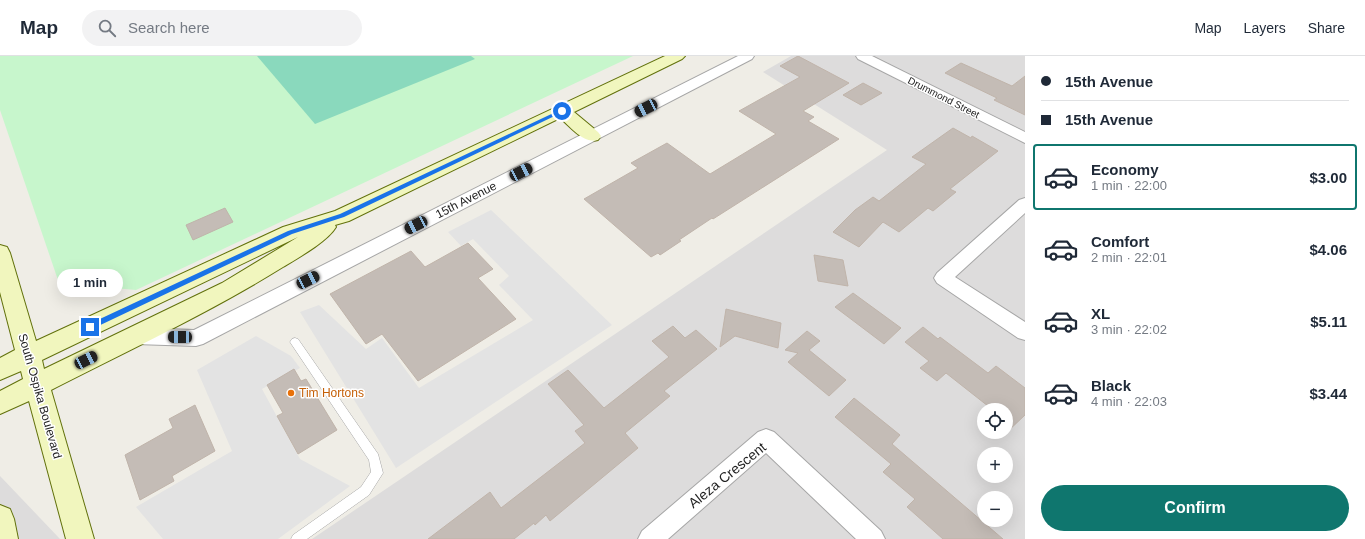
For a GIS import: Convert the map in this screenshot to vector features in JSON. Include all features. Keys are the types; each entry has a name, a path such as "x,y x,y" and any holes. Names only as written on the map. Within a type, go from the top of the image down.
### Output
{"main road":[{"name":"15th Avenue","path":"0,369 290,232 342,216 677,56"},
{"path":"562,111 592,136"},
{"name":"15th Avenue","path":"0,403 230,289 298,248 342,216"},
{"name":"South Ospika Boulevard","path":"0,253 80,539"},
{"path":"0,519 4,539"}],"street":[{"name":"15th Avenue","path":"135,336 196,338 748,56"},
{"name":"Drummond Street","path":"862,56 1025,138"},
{"path":"1025,204 943,278 1025,332"},
{"name":"Aleza Crescent","path":"650,539 766,439 873,539"}],"lane":[{"path":"295,342 374,458 377,473 366,491 298,539"}],"shaded area":[{"path":"791,56 1025,56 1025,539 312,539 887,150 763,72"},
{"path":"491,210 612,325 396,468 300,312 319,305 366,349 382,338 419,388 533,320 499,285 509,276 473,239 461,246 448,232"},
{"path":"256,336 291,356 300,368 262,389 300,459 350,486 278,539 163,539 136,507 232,451 197,370"},
{"path":"0,476 60,539 0,539"}],"green space":[{"path":"0,56 633,56 136,290 59,283 0,110"},
{"path":"257,56 471,56 475,59 315,124"}],"building":[{"path":"798,56 849,83 803,111 814,117 808,121 839,139 713,219 712,218 679,240 681,241 660,255 658,253 651,257 584,199 638,168 631,163 667,143 710,174 776,134 739,111 800,77 780,66"},
{"path":"961,63 1012,86 1025,76 1025,115 994,100 997,98 945,73"},
{"path":"863,83 882,93 861,105 843,95"},
{"path":"953,128 971,138 972,136 998,151 950,189 956,192 933,211 928,208 899,232 883,222 859,247 833,232 855,210 873,197 879,201 926,164 912,157"},
{"path":"225,208 233,222 193,240 186,225"},
{"path":"468,243 493,269 478,278 516,319 418,381 382,334 366,344 330,294 411,251 425,267"},
{"path":"814,255 843,260 848,286 818,281"},
{"path":"853,293 901,328 884,344 835,307"},
{"path":"726,309 781,323 778,348 735,336 720,347"},
{"path":"673,326 685,338 696,330 717,349 664,391 670,396 625,433 638,448 550,521 546,515 535,525 534,523 514,539 428,539 490,492 501,508 585,443 575,431 584,425 548,384 568,370 604,408 669,357 652,341"},
{"path":"923,327 938,339 940,337 988,373 996,366 1025,388 1025,415 1013,426 1013,403 984,403 946,373 937,381 920,368 929,361 905,342"},
{"path":"807,331 820,341 809,350 846,380 829,396 788,362 798,353 785,350"},
{"path":"294,369 301,381 306,379 337,430 298,454 277,416 283,413 267,385"},
{"path":"854,398 900,435 892,444 977,517 977,527 989,527 1003,539 943,539 907,507 915,499 883,472 891,464 835,417"},
{"path":"195,405 215,451 172,476 174,481 140,500 125,455 173,428 169,419"}],"place":[{"name":"Tim Hortons","path":"291,393"}],"route":[{"path":"90,327 290,232 342,216 562,111"}]}
